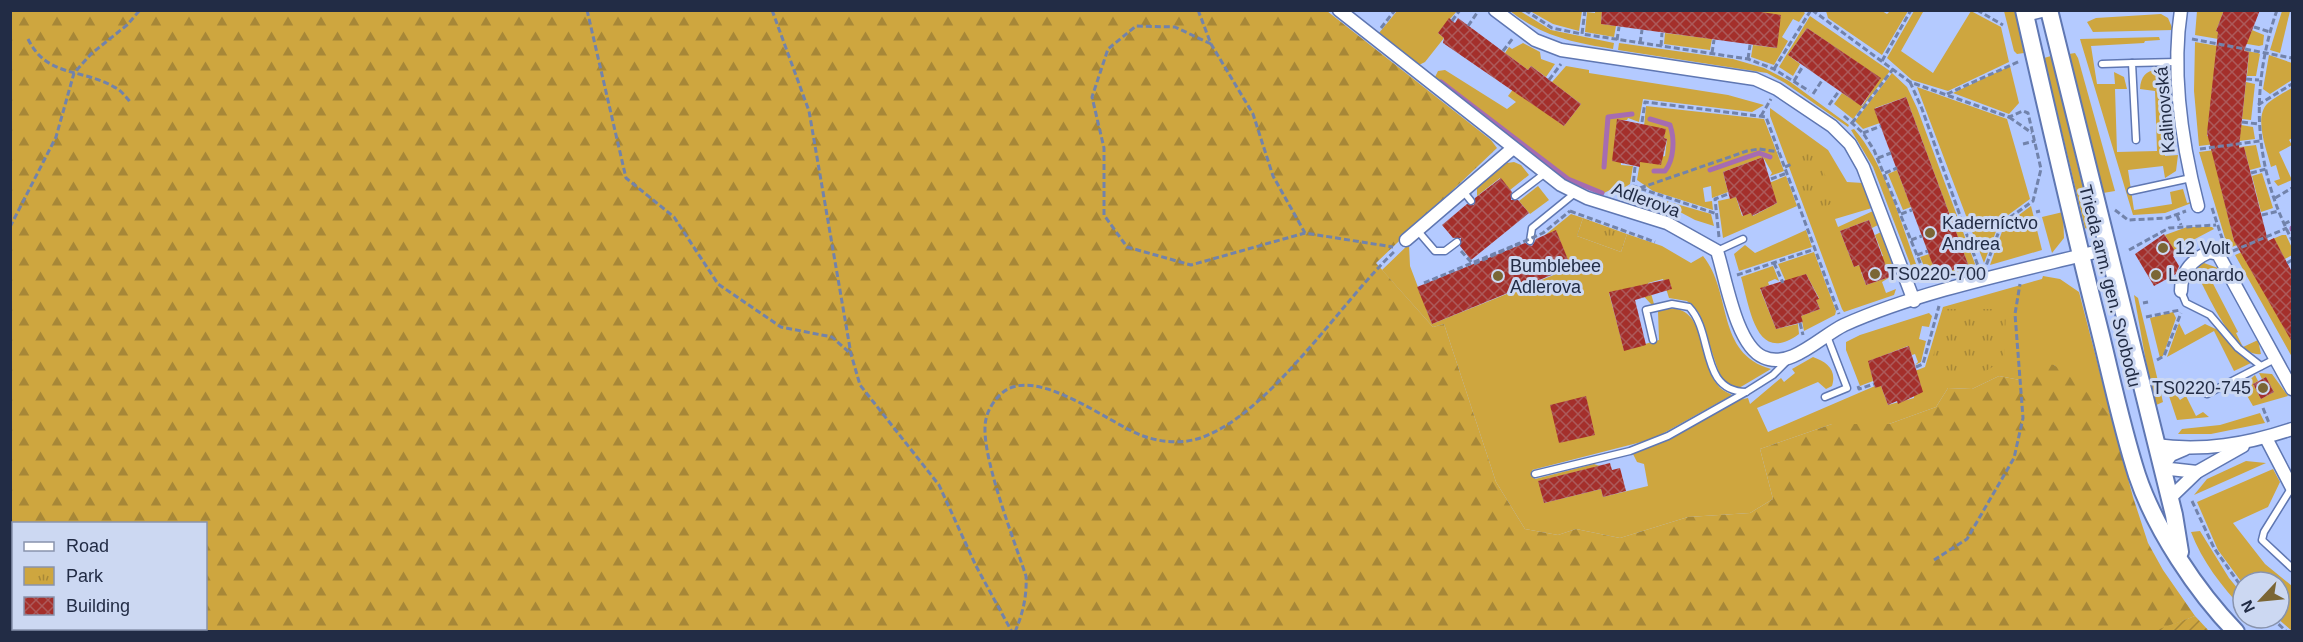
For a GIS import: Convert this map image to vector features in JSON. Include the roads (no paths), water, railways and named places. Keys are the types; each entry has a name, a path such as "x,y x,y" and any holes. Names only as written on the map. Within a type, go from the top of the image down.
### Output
{"street":[{"name":"Adlerova","path":"1339,10 1512,149 1539,177 1656,219 1721,249"},
{"path":"1495,10 1535,40 1561,50 1755,79 1777,89 1832,126 1850,144 1863,167 1914,301"},
{"path":"2025,13 2048,10"},
{"name":"Trieda arm. gen. Svobodu","path":"2048,10 2170,498 2182,561"},
{"name":"Kalinovská","path":"2181,10 2179,62 2181,123 2198,206"},
{"name":"Trieda arm. gen. Svobodu","path":"2025,13 2081,256 2137,476 2150,506 2182,561 2216,609 2236,632"},
{"path":"1402,243 1512,149"},
{"path":"1721,249 1740,329 1748,346 1765,359 1775,361 1789,358 1844,326 1914,301 2107,249"},
{"path":"2181,291 2184,275 2194,260 2209,252 2218,254 2292,390"},
{"path":"2110,368 2128,396 2144,456 2151,464 2161,468 2197,472"},
{"path":"2155,445 2188,448 2246,444 2292,429"},
{"path":"2266,438 2292,487"},
{"path":"2170,498 2197,472 2246,444"},
{"path":"2150,506 2152,488 2161,468 2171,455 2188,448"}],"lane":[{"path":"2102,64 2179,62"},
{"path":"2132,63 2136,140"},
{"path":"1515,196 1539,177"},
{"path":"2131,191 2191,178"},
{"path":"1463,191 1471,201"},
{"path":"1530,241 1532,228 1576,192"},
{"path":"1417,230 1435,251 1445,251 1458,245"},
{"path":"1721,249 1743,239"},
{"path":"2181,291 2186,303 2210,315 2238,348 2261,366"},
{"path":"1653,340 1646,310 1672,304 1689,307 1700,321 1717,380 1734,392 1746,392"},
{"path":"1825,397 1847,388 1827,336"},
{"path":"1535,474 1630,451 1668,436 1773,375 1789,358"},
{"path":"2207,394 2276,358"},
{"path":"2292,487 2264,532 2262,540 2292,568"}],"waterway":[{"path":"1441,82 1568,179 1602,193"},
{"path":"1604,167 1608,117 1632,114"},
{"path":"1650,119 1670,125 1673,137 1672,155 1668,166 1665,171 1654,171"},
{"path":"1710,170 1759,153 1770,157"}],"place":[{"name":"Kaderníctvo Andrea","path":"1930,233"},
{"name":"12 Volt","path":"2163,248"},
{"name":"TS0220-700","path":"1875,274"},
{"name":"Leonardo","path":"2156,275"},
{"name":"Bumblebee Adlerova","path":"1498,276"},
{"name":"TS0220-745","path":"2263,388"}]}
